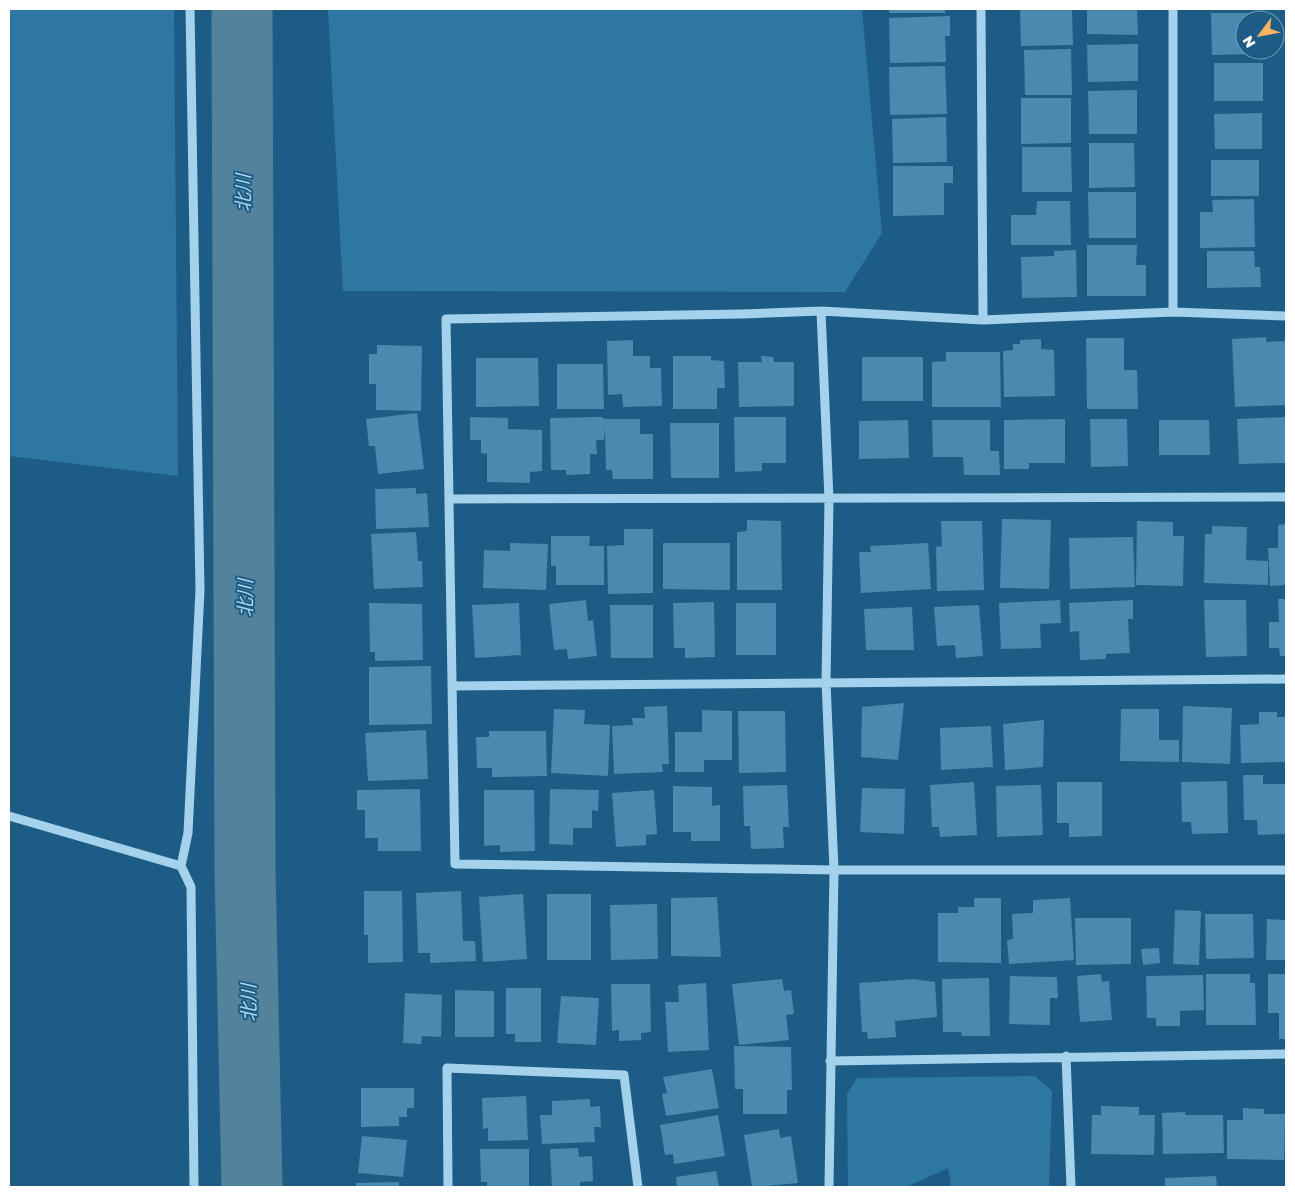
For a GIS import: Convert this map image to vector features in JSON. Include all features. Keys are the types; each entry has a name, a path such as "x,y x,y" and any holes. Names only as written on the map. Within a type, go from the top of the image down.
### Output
{"street":[{"path":"190,9 200,590 188,834 181,866 190,887 194,1187"},
{"path":"981,9 983,320"},
{"path":"1173,9 1173,312"},
{"path":"822,311 829,499 826,682 834,870 829,1187"},
{"path":"1286,316 1173,312 983,320 822,311 446,319 455,864 834,870 1286,870"},
{"path":"449,499 1286,497"},
{"path":"452,686 1286,679"},
{"path":"9,816 181,866"},
{"path":"830,1061 1286,1054"},
{"path":"1066,1056 1071,1187"},
{"path":"448,1187 447,1068 624,1075 638,1187"}],"shaded area":[{"path":"9,9 174,9 178,476 9,456"},
{"path":"328,9 862,9 882,233 845,292 343,291"},
{"path":"1035,1076 1052,1091 1049,1187 951,1187 948,1168 906,1187 848,1187 847,1094 857,1078"}],"building":[{"path":"889,9 945,9 945,13 889,13"},
{"path":"1020,9 1072,9 1073,45 1021,46"},
{"path":"1087,9 1137,9 1138,35 1087,34"},
{"path":"1211,13 1235,13 1235,54 1212,55"},
{"path":"950,16 950,36 945,36 946,62 890,63 889,18"},
{"path":"1138,44 1138,81 1088,82 1087,45"},
{"path":"1071,49 1072,95 1025,95 1024,50"},
{"path":"1214,63 1263,63 1263,101 1214,101"},
{"path":"945,66 947,114 890,115 889,67"},
{"path":"1137,90 1137,134 1089,134 1088,91"},
{"path":"1021,98 1071,98 1071,143 1021,144"},
{"path":"1262,113 1262,149 1215,149 1214,114"},
{"path":"946,117 947,162 893,163 892,119"},
{"path":"1089,143 1134,143 1135,187 1089,188"},
{"path":"1022,147 1071,147 1072,192 1022,192"},
{"path":"1211,160 1259,160 1259,196 1211,196"},
{"path":"893,166 953,166 953,183 944,183 944,215 893,216"},
{"path":"1088,192 1136,192 1136,238 1089,238"},
{"path":"1254,199 1255,247 1200,248 1200,212 1213,212 1212,200"},
{"path":"1037,201 1070,201 1071,245 1011,245 1011,215 1036,215"},
{"path":"1087,245 1137,245 1136,265 1146,265 1146,296 1087,296"},
{"path":"1076,250 1077,297 1022,298 1021,257 1054,256 1054,251"},
{"path":"1207,251 1254,251 1255,267 1260,267 1261,287 1207,288"},
{"path":"1266,337 1266,342 1286,341 1286,405 1235,407 1232,339"},
{"path":"1086,338 1124,338 1124,370 1137,370 1138,409 1087,409"},
{"path":"1041,339 1041,349 1054,350 1055,396 1004,397 1003,351 1013,350 1013,344 1020,344 1020,340"},
{"path":"633,340 633,356 650,356 650,368 661,368 662,406 623,407 622,394 608,395 607,341"},
{"path":"377,345 422,346 421,411 376,410 376,384 369,384 369,354 377,354"},
{"path":"946,352 1000,352 1001,407 932,407 932,362 946,361"},
{"path":"673,356 711,356 711,360 724,361 725,388 717,388 717,409 673,409"},
{"path":"761,356 773,357 774,362 794,362 794,406 739,407 738,362 762,362"},
{"path":"862,357 923,357 923,401 862,401"},
{"path":"476,358 538,358 539,406 476,407"},
{"path":"557,364 603,364 604,409 557,409"},
{"path":"417,413 424,469 378,474 375,446 369,446 366,419"},
{"path":"470,417 508,418 508,429 542,430 542,471 530,472 530,483 487,482 487,454 481,453 481,440 470,440"},
{"path":"601,417 605,419 640,419 640,434 653,434 653,479 613,479 612,470 606,470 605,427 604,440 596,440 597,454 590,454 590,474 566,475 566,470 551,470 550,418"},
{"path":"734,417 786,417 786,463 762,463 762,471 735,472"},
{"path":"1286,417 1286,463 1239,464 1237,419"},
{"path":"1065,419 1065,463 1029,463 1029,469 1004,469 1004,420"},
{"path":"1090,419 1127,419 1128,466 1091,467"},
{"path":"908,420 909,458 859,459 859,421"},
{"path":"932,420 990,420 990,451 999,451 1000,475 964,475 963,457 933,457"},
{"path":"1159,420 1209,420 1210,455 1159,455"},
{"path":"670,423 719,423 719,478 671,478"},
{"path":"416,488 416,494 427,493 429,527 376,529 375,489"},
{"path":"1002,519 1051,520 1049,589 1000,588"},
{"path":"747,520 781,521 782,590 737,590 737,532 747,531"},
{"path":"941,521 982,521 984,590 937,591 936,547 942,546"},
{"path":"1137,521 1173,522 1173,536 1184,536 1183,586 1136,585"},
{"path":"1286,524 1286,585 1270,586 1268,548 1278,548 1278,525"},
{"path":"1212,526 1247,527 1246,560 1268,561 1268,585 1204,583 1205,534 1212,534"},
{"path":"624,529 653,529 653,593 608,594 607,546 624,545"},
{"path":"416,532 418,561 422,561 423,587 374,589 371,534"},
{"path":"551,536 590,536 589,546 604,546 604,585 556,585 556,566 551,566"},
{"path":"1133,537 1135,587 1070,589 1069,538"},
{"path":"510,543 548,544 546,590 483,588 484,550 510,551"},
{"path":"663,543 730,543 730,590 663,589"},
{"path":"928,543 931,589 861,593 859,552 871,552 870,546"},
{"path":"1278,599 1286,599 1286,656 1280,656 1279,648 1269,648 1269,622 1279,622"},
{"path":"586,600 588,621 593,620 597,656 568,659 567,649 554,650 549,604"},
{"path":"1060,600 1061,623 1040,624 1041,648 1001,649 999,603"},
{"path":"1133,600 1133,619 1128,619 1130,653 1106,654 1106,659 1080,660 1079,631 1070,632 1069,603"},
{"path":"1204,600 1246,600 1247,656 1206,657"},
{"path":"714,602 715,657 685,658 685,648 674,648 673,603"},
{"path":"369,603 422,604 423,660 375,661 375,652 370,652"},
{"path":"519,603 521,655 475,658 472,605"},
{"path":"736,603 776,603 776,655 736,655"},
{"path":"610,605 653,605 653,658 611,658"},
{"path":"979,605 983,656 956,658 955,645 937,646 934,607"},
{"path":"912,607 914,650 866,650 864,609"},
{"path":"431,666 432,724 369,725 369,667"},
{"path":"904,703 898,760 861,757 862,707"},
{"path":"667,706 669,764 662,764 663,772 614,774 612,726 633,725 632,718 645,718 644,707"},
{"path":"1183,706 1232,708 1230,764 1182,762"},
{"path":"554,709 585,710 584,724 610,725 608,776 551,773"},
{"path":"1121,709 1159,709 1159,740 1179,740 1179,762 1120,761"},
{"path":"702,710 732,711 732,760 704,760 704,772 675,772 675,732 702,732"},
{"path":"738,711 785,711 786,772 739,773"},
{"path":"1259,712 1277,712 1277,717 1286,717 1286,762 1241,763 1240,725 1259,724"},
{"path":"1044,720 1043,767 1005,770 1003,724"},
{"path":"991,726 993,767 941,770 940,728"},
{"path":"426,730 428,779 368,781 365,733"},
{"path":"489,731 546,731 547,776 492,777 492,768 477,768 476,737 489,737"},
{"path":"1243,775 1263,775 1263,784 1286,784 1286,834 1258,835 1257,820 1244,820"},
{"path":"1227,781 1228,833 1192,834 1191,822 1182,822 1181,782"},
{"path":"974,782 977,835 940,837 939,827 932,827 930,785"},
{"path":"1057,782 1102,782 1102,836 1069,837 1069,823 1057,823"},
{"path":"787,785 789,827 783,827 784,848 751,849 750,826 744,826 743,786"},
{"path":"1041,785 1043,835 997,837 996,786"},
{"path":"673,786 712,787 712,806 720,805 720,841 691,841 691,832 673,832"},
{"path":"862,788 905,789 904,834 860,832"},
{"path":"420,789 421,851 378,851 378,838 365,838 365,810 357,810 357,790"},
{"path":"550,789 599,790 598,811 592,810 592,828 573,828 573,845 549,844"},
{"path":"484,790 534,790 535,851 500,852 500,845 484,846"},
{"path":"654,790 657,834 646,835 646,845 616,847 612,793"},
{"path":"364,891 402,891 403,962 368,963 368,935 364,935"},
{"path":"461,891 463,941 475,941 476,961 430,963 430,953 418,953 416,893"},
{"path":"523,894 527,959 483,962 479,897"},
{"path":"547,894 591,894 591,960 547,960"},
{"path":"717,897 721,957 671,956 671,898"},
{"path":"974,898 1001,898 1001,963 938,962 938,913 958,913 958,907 974,907"},
{"path":"1070,898 1074,960 1009,964 1007,940 1013,939 1012,914 1033,913 1033,900"},
{"path":"657,904 658,959 611,960 610,905"},
{"path":"1175,910 1201,911 1199,965 1173,964"},
{"path":"1205,914 1253,914 1254,958 1206,959"},
{"path":"1075,918 1131,918 1131,964 1076,965"},
{"path":"1267,919 1286,920 1286,960 1266,960"},
{"path":"1159,948 1160,963 1143,965 1141,949"},
{"path":"1101,974 1102,982 1109,981 1112,1020 1080,1022 1077,976"},
{"path":"1206,974 1250,974 1250,983 1255,983 1256,1025 1206,1025"},
{"path":"1268,974 1286,974 1286,1039 1279,1039 1279,1013 1268,1013"},
{"path":"1203,975 1204,1010 1180,1011 1180,1026 1156,1026 1156,1018 1147,1018 1146,976"},
{"path":"1010,976 1057,977 1058,998 1050,998 1050,1025 1009,1024"},
{"path":"989,978 990,1036 962,1036 961,1032 943,1032 942,979"},
{"path":"782,979 784,991 791,990 794,1014 786,1015 789,1040 739,1045 732,984"},
{"path":"913,979 935,982 937,1017 895,1021 896,1037 868,1039 867,1032 862,1032 859,983"},
{"path":"706,983 709,1050 668,1052 665,1002 679,1002 678,985"},
{"path":"611,984 650,984 651,1032 641,1033 641,1040 619,1041 619,1030 612,1031"},
{"path":"506,988 541,988 541,1042 515,1042 515,1034 506,1034"},
{"path":"455,990 494,991 494,1037 455,1037"},
{"path":"405,993 442,995 441,1037 422,1036 421,1044 403,1043"},
{"path":"561,996 599,998 596,1045 557,1043"},
{"path":"734,1046 791,1047 792,1090 787,1090 787,1114 743,1114 743,1089 735,1089"},
{"path":"712,1069 719,1108 666,1116 662,1094 667,1093 663,1077"},
{"path":"361,1088 414,1088 414,1108 407,1108 407,1117 399,1117 399,1126 361,1127"},
{"path":"526,1096 528,1140 488,1141 488,1128 483,1129 482,1098"},
{"path":"590,1099 590,1107 600,1106 601,1127 594,1127 595,1142 542,1144 540,1115 552,1115 552,1101"},
{"path":"1101,1106 1139,1107 1139,1115 1155,1115 1154,1155 1091,1154 1092,1115 1101,1115"},
{"path":"1243,1108 1264,1109 1264,1114 1285,1114 1284,1160 1227,1159 1227,1120 1243,1120"},
{"path":"1185,1112 1186,1115 1223,1115 1224,1153 1163,1154 1162,1113"},
{"path":"718,1115 725,1156 674,1164 673,1154 665,1155 660,1125"},
{"path":"779,1129 780,1138 791,1136 798,1183 752,1187 744,1135"},
{"path":"362,1136 407,1140 403,1177 358,1173"},
{"path":"578,1148 579,1157 592,1156 593,1181 580,1182 580,1187 552,1187 550,1149"},
{"path":"480,1149 529,1149 529,1186 487,1187 487,1182 481,1182"},
{"path":"716,1171 719,1187 677,1187 676,1177"},
{"path":"1216,1176 1217,1187 1165,1187 1165,1178"},
{"path":"399,1182 399,1187 356,1187 356,1183"}],"waterway":[{"name":"北川","path":"242,9 245,870 252,1187"}]}
